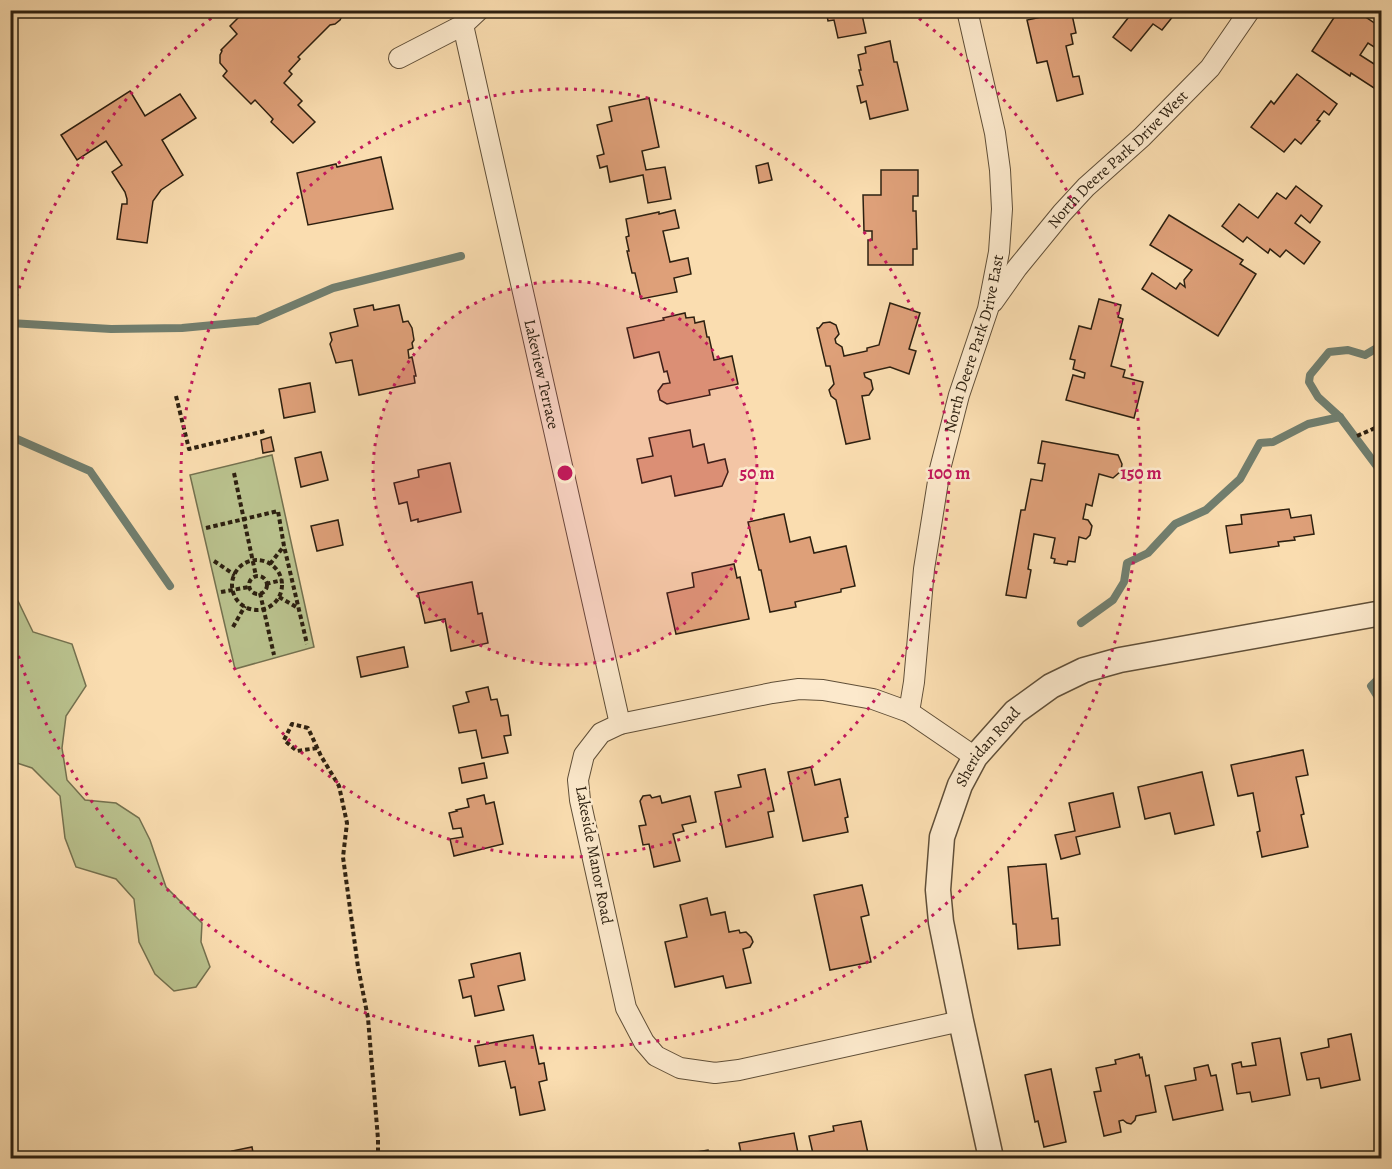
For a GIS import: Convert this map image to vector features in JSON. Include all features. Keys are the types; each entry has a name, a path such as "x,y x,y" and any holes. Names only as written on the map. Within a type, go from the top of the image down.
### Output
{"street":[{"path":"399,58 463,25 479,10"},
{"name":"North Deere Park Drive East","path":"909,712 914,682 924,569 940,469 958,395 988,309 999,252 1002,209 1000,170 995,133 968,10"},
{"name":"North Deere Park Drive West","path":"988,309 1017,268 1062,213 1210,68 1250,10"},
{"name":"Lakeview Terrace","path":"463,25 620,724"},
{"name":"Sheridan Road","path":"991,1158 941,922 938,890 942,837 960,784 975,757 1015,712 1051,686 1084,670 1119,660 1382,613"},
{"name":"Lakeside Manor Road","path":"961,1022 739,1070 715,1073 680,1068 656,1056 644,1042 626,1008 580,800 578,780 584,755 601,733 620,724 799,689 823,690 873,699 909,712 975,757"}],"path":[{"path":"176,396 189,449 265,431"},
{"path":"1357,436 1382,424"},
{"path":"234,472 256,576"},
{"path":"206,528 278,511 307,644"},
{"path":"270,564 284,546"},
{"path":"252,560 270,564 282,580 279,597 263,609 258,610 245,606 236,598 233,590 235,574 245,563 252,560"},
{"path":"214,561 235,574"},
{"path":"260,593 252,591 251,579 256,576 261,577 266,584"},
{"path":"266,584 282,580"},
{"path":"260,593 265,589 266,584"},
{"path":"221,592 250,587"},
{"path":"260,593 274,655"},
{"path":"279,597 298,608"},
{"path":"233,627 245,606"},
{"path":"317,748 297,751 284,740 292,724 309,728 317,748 339,786 346,823 343,857 358,967 368,1018 378,1158"}],"green space":[{"path":"272,455 314,647 235,669 190,475"},
{"path":"11,601 18,601 33,632 72,644 86,686 66,716 62,748 67,780 85,800 116,803 139,818 150,840 166,887 202,923 201,942 210,967 196,987 174,991 155,974 139,942 134,899 116,879 76,867 65,838 60,796 32,768 11,761"}],"building":[{"path":"246,10 345,10 340,20 330,25 298,57 300,59 289,71 292,74 284,83 302,101 298,105 315,122 293,143 271,122 273,119 255,100 251,104 223,76 227,71 220,63 221,50 237,34 230,26"},
{"path":"826,10 861,10 866,33 838,38 834,20 828,21"},
{"path":"1040,10 1071,10 1076,33 1071,34 1073,44 1066,46 1073,77 1079,76 1083,94 1057,101 1047,61 1037,63 1027,20 1042,17"},
{"path":"1119,10 1178,10 1162,30 1153,24 1131,51 1113,37 1128,18"},
{"path":"1339,10 1355,10 1379,26 1382,23 1382,52 1368,43 1360,55 1382,69 1382,77 1374,88 1351,73 1350,76 1312,51"},
{"path":"890,41 908,110 870,119 866,101 861,103 857,86 863,85 858,55 866,53 865,47"},
{"path":"1297,74 1337,104 1329,115 1324,111 1317,120 1320,121 1301,144 1295,139 1284,152 1251,127 1271,101 1274,104"},
{"path":"130,91 145,116 180,94 196,118 162,140 183,175 161,190 153,201 147,243 117,239 122,204 127,204 127,199 112,172 122,165 106,141 77,160 61,135"},
{"path":"649,98 659,147 642,151 646,170 665,167 671,199 648,203 643,175 610,182 607,166 600,168 597,156 604,154 597,125 612,121 609,107"},
{"path":"381,157 393,209 308,225 297,173"},
{"path":"768,163 772,180 759,183 756,166"},
{"path":"881,170 918,170 918,196 913,196 913,211 916,211 917,249 913,249 913,265 868,265 868,240 872,240 872,231 864,231 863,195 881,195"},
{"path":"1296,186 1322,206 1310,223 1301,215 1295,223 1320,242 1304,264 1286,250 1280,257 1270,249 1268,253 1247,237 1243,242 1222,226 1239,204 1258,218 1277,193 1286,199"},
{"path":"675,210 679,228 663,231 670,262 688,258 691,274 674,278 677,292 641,299 627,251 629,251 626,237 629,236 626,219"},
{"path":"1169,215 1243,260 1240,264 1256,274 1218,336 1142,289 1152,273 1176,289 1180,283 1185,287 1184,280 1192,270 1150,245"},
{"path":"1099,299 1121,305 1118,317 1123,319 1111,366 1125,370 1123,377 1143,382 1134,418 1066,400 1073,375 1084,378 1085,373 1073,369 1075,360 1070,359 1079,326 1091,329"},
{"path":"890,303 920,313 909,349 916,351 909,374 890,367 864,373 865,377 871,380 873,389 869,395 862,396 870,439 846,444 836,400 831,396 829,390 834,384 830,366 826,366 817,328 823,323 830,322 836,325 839,334 835,339 836,343 842,347 844,356 867,351 867,348 879,345"},
{"path":"373,305 374,310 399,305 403,322 408,321 412,328 413,348 408,350 409,358 412,357 415,383 359,395 352,360 336,363 330,344 332,340 330,333 358,326 354,309"},
{"path":"685,313 686,318 694,317 695,323 704,321 714,360 732,356 738,384 709,390 710,395 667,404 660,400 658,391 663,384 670,383 667,371 664,372 659,352 634,358 627,328"},
{"path":"310,383 315,412 284,418 279,389"},
{"path":"690,430 693,447 704,444 708,463 725,459 728,472 722,486 675,496 671,476 642,483 637,459 653,456 649,438"},
{"path":"271,437 274,451 263,453 261,440"},
{"path":"1042,441 1118,455 1122,464 1121,471 1113,478 1099,474 1092,506 1086,504 1083,519 1088,520 1092,526 1090,535 1086,539 1079,537 1075,562 1068,561 1067,565 1054,563 1055,559 1051,558 1055,538 1034,534 1026,598 1006,595 1021,510 1025,510 1031,479 1042,481 1045,464 1038,463"},
{"path":"321,452 328,480 301,487 295,458"},
{"path":"450,463 461,512 418,522 418,519 411,521 407,502 399,504 394,483 419,477 418,470"},
{"path":"1289,509 1291,518 1311,515 1314,534 1278,542 1279,546 1230,553 1226,526 1242,524 1241,515"},
{"path":"784,514 790,542 810,537 814,553 846,546 855,586 841,589 841,592 795,602 796,607 770,612 748,522"},
{"path":"338,520 343,545 317,551 311,526"},
{"path":"734,564 737,578 740,577 749,619 676,634 667,593 694,587 692,573"},
{"path":"472,582 478,614 482,613 488,643 451,651 445,619 425,623 418,593"},
{"path":"404,647 408,667 361,677 357,657"},
{"path":"488,687 491,700 497,699 501,716 508,715 511,735 504,736 508,753 482,758 476,730 459,733 453,706 469,702 466,692"},
{"path":"1303,750 1308,775 1296,777 1308,847 1262,857 1253,793 1238,796 1231,765"},
{"path":"484,763 487,778 462,783 459,768"},
{"path":"811,767 815,785 840,779 848,817 845,818 848,832 803,841 788,772"},
{"path":"765,769 774,811 768,812 773,837 726,847 715,792 741,787 738,775"},
{"path":"1202,772 1214,825 1175,834 1170,813 1145,819 1138,787"},
{"path":"1113,793 1120,827 1076,837 1080,854 1061,859 1055,835 1075,831 1069,803"},
{"path":"484,795 486,804 494,802 503,844 454,856 450,839 463,837 461,828 453,829 449,813 469,807 467,799"},
{"path":"650,795 652,798 660,796 662,803 690,796 696,822 682,825 684,831 673,834 680,861 654,867 649,844 643,845 639,826 646,825 640,801 643,796"},
{"path":"1046,864 1052,919 1058,918 1060,945 1018,949 1016,924 1013,924 1008,867"},
{"path":"862,885 869,915 861,917 871,962 830,970 814,895"},
{"path":"707,898 711,915 725,912 729,932 739,930 740,933 746,932 751,937 753,942 750,947 743,949 751,983 726,988 723,976 675,987 665,942 687,937 680,905"},
{"path":"520,953 525,980 498,986 504,1010 475,1016 471,996 463,998 459,980 474,977 471,964"},
{"path":"1351,1034 1360,1080 1321,1088 1319,1078 1307,1080 1301,1053 1329,1047 1328,1039"},
{"path":"533,1035 539,1064 544,1063 547,1080 539,1082 545,1110 520,1115 515,1087 511,1088 505,1061 479,1066 475,1046"},
{"path":"1280,1038 1290,1095 1252,1102 1250,1092 1237,1094 1232,1064 1241,1062 1242,1067 1256,1065 1252,1043"},
{"path":"1139,1054 1140,1058 1142,1057 1146,1076 1149,1075 1156,1112 1136,1116 1131,1124 1123,1120 1119,1121 1121,1132 1104,1136 1094,1092 1101,1091 1096,1068 1116,1064 1115,1060"},
{"path":"1208,1065 1211,1076 1216,1075 1223,1110 1173,1120 1165,1086 1196,1080 1194,1068"},
{"path":"1051,1069 1066,1142 1044,1147 1038,1121 1035,1122 1025,1075"},
{"path":"861,1121 869,1158 814,1158 809,1136 834,1131 833,1126"},
{"path":"794,1133 799,1158 742,1158 739,1143"},
{"path":"252,1147 254,1158 234,1158 232,1151"},
{"path":"708,1150 709,1158 660,1158"}],"waterway":[{"path":"10,323 111,329 182,328 257,321 333,288 461,256"},
{"path":"1382,345 1365,355 1348,350 1329,352 1310,375 1309,382 1318,397 1340,417 1382,473"},
{"path":"1081,623 1113,600 1124,582 1127,563 1148,553 1175,524 1206,510 1240,479 1260,443 1273,442 1308,424 1340,417"},
{"path":"10,436 90,471 170,586"},
{"path":"1382,675 1371,686 1382,704"}]}
